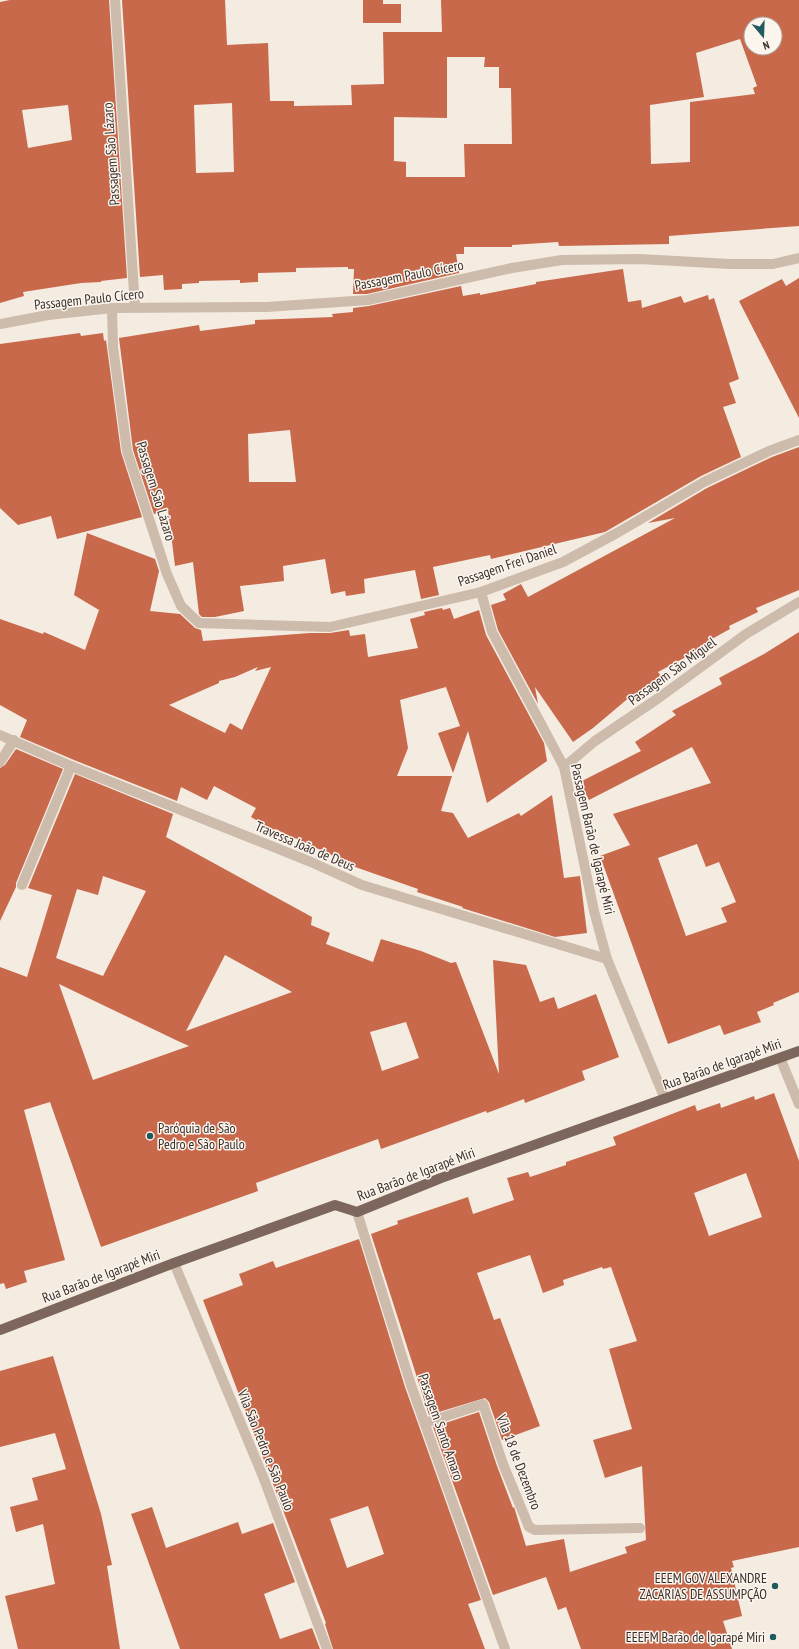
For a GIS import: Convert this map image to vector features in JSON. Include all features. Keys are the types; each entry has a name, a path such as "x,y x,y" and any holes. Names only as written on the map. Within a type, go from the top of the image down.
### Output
{"main road":[{"name":"Rua Barão de Igarapé Miri","path":"0,1330 174,1263 335,1205 357,1212 441,1178 799,1051"}],"street":[{"name":"Passagem São Lázaro","path":"115,0 135,307"},
{"name":"Passagem Paulo Cícero","path":"0,324 112,308 267,306 368,300 512,268 562,260 640,259 730,264 773,264 799,258"},
{"name":"Passagem São Lázaro","path":"112,308 113,347 127,451 167,574 181,606 199,623"},
{"name":"Passagem Frei Daniel","path":"199,623 330,627 481,592 563,562 617,533 704,482 799,440"},
{"name":"Passagem Barão de Igarapé Miri","path":"481,592 492,632 564,767 594,911 607,959 664,1099"},
{"name":"Passagem São Miguel","path":"564,767 595,740 660,697 746,634 799,602"},
{"name":"Travessa João de Deus","path":"0,735 71,766 311,862 362,885 607,959"},
{"path":"0,762 14,740"},
{"path":"22,885 71,766"},
{"path":"782,1058 781,1060 799,1104"},
{"name":"Passagem Santo Amaro","path":"357,1212 411,1385 505,1649"},
{"name":"Vila São Pedro e São Paulo","path":"174,1263 264,1479 327,1649"},
{"name":"Vila 18 de Dezembro","path":"425,1422 483,1404 504,1464 529,1527 535,1530 640,1528"}],"building":[{"path":"10,0 109,0 127,278 23,292 24,296 0,303 0,2","holes":["68,105 72,140 28,148 22,110"]},
{"path":"122,0 225,0 227,45 268,43 270,101 294,101 294,106 352,105 351,85 384,84 383,32 442,32 441,0 799,0 799,226 669,236 669,244 559,246 558,242 512,245 512,247 464,247 464,254 456,254 459,273 367,294 353,294 354,269 348,269 348,267 296,268 296,272 258,273 258,282 240,283 240,280 199,281 199,283 182,284 182,289 164,290 163,275 140,277","holes":["743,16 783,16 783,56 746,56 757,86 753,88 755,94 690,102 690,162 651,164 650,105 704,97 696,53 740,39 743,47","447,57 485,57 484,67 499,67 499,88 511,88 512,144 464,144 465,177 406,177 406,162 394,161 394,117 447,118","232,103 234,172 196,173 194,105"]},
{"path":"363,0 383,0 383,4 401,4 401,23 363,23"},
{"path":"623,269 628,302 641,300 642,308 681,296 684,303 708,295 709,300 714,298 739,379 729,383 736,403 723,407 741,457 701,476 605,532 491,559 490,555 433,567 439,595 421,599 415,570 364,579 365,593 346,596 345,591 331,594 325,559 283,566 284,581 240,586 244,611 215,617 202,617 199,614 193,562 175,566 168,510 154,514 133,450 119,338 199,325 200,331 255,324 255,320 333,317 332,314 353,312 353,308 369,306 461,286 463,296 480,293 480,295 536,284 536,282","holes":["290,430 296,482 249,482 248,434"]},
{"path":"799,278 799,418 739,301 782,279 786,286"},
{"path":"80,333 81,336 103,333 104,341 106,340 121,452 142,517 57,539 51,516 18,525 0,508 0,344"},
{"path":"799,447 799,590 756,608 758,612 729,626 730,629 710,640 712,643 658,672 661,676 634,698 631,696 593,728 573,742 535,687 538,704 498,630 491,605 506,600 503,594 521,584 528,597 675,518 648,523 707,488 772,457"},
{"path":"87,533 155,559 159,571 150,611 180,614 195,628 201,630 203,641 310,633 330,633 349,630 350,636 365,634 368,657 418,648 410,619 425,615 424,612 442,608 443,610 450,608 454,619 479,610 486,635 544,743 547,761 487,803 468,731 453,773 438,733 460,726 446,687 400,700 408,748 397,776 452,776 441,811 453,813 468,838 519,813 521,816 552,795 564,878 580,876 587,933 555,937 462,908 463,907 417,892 418,889 341,862 342,860 295,838 294,839 276,829 275,831 251,817 256,808 214,786 207,800 181,787 177,801 20,737 27,720 0,705 0,619 43,634 44,632 85,650 99,610 74,595","holes":["258,667 255,671 271,667 242,730 230,723 225,733 169,705 219,683 219,681 235,677"]},
{"path":"799,632 799,992 773,1003 774,1005 757,1012 761,1022 724,1035 720,1025 668,1044 600,856 630,845 613,814 711,783 692,747 589,800 580,782 641,751 635,742 676,715 672,711 722,684 719,678 764,654","holes":["697,844 706,867 719,862 736,902 721,908 727,922 686,936 658,858"]},
{"path":"16,749 63,769 16,883 16,887 0,921 0,768 5,765"},
{"path":"75,774 173,814 166,837 312,917 311,925 330,933 326,944 373,962 381,939 421,951 451,963 456,962 499,1074 493,960 526,965 540,1002 554,997 558,1009 596,994 619,1057 582,1071 585,1080 525,1103 524,1099 487,1113 486,1111 381,1149 378,1139 256,1183 258,1191 101,1247 50,1102 24,1110 65,1260 24,1271 27,1282 6,1289 4,1283 0,1284 0,967 27,977 52,895 28,888","holes":["103,876 146,891 103,976 56,958 77,889 98,895","225,955 292,992 186,1031","59,984 189,1046 93,1080","406,1022 419,1058 382,1071 370,1032"]},
{"path":"774,1093 799,1161 799,1547 732,1561 734,1567 731,1568 742,1616 723,1621 732,1649 581,1649 566,1607 558,1610 546,1577 493,1595 433,1427 479,1412 497,1466 513,1508 514,1507 526,1546 564,1539 570,1572 627,1553 625,1547 646,1540 642,1466 605,1478 593,1440 632,1429 609,1349 637,1341 611,1267 603,1269 602,1267 563,1280 564,1285 543,1293 530,1255 477,1273 494,1320 500,1318 540,1426 502,1440 489,1402 485,1398 429,1415 371,1234 398,1224 397,1221 468,1197 473,1214 514,1200 507,1178 528,1172 530,1177 566,1165 566,1162 616,1145 613,1137 695,1105 697,1111 720,1103 721,1108 754,1096 755,1100","holes":["746,1173 762,1217 709,1236 694,1193"]},
{"path":"359,1239 405,1387 481,1600 468,1604 485,1649 333,1649 325,1624 326,1623 203,1300 243,1285 239,1274 273,1261 276,1268","holes":["368,1506 384,1554 347,1568 330,1519"]},
{"path":"53,1356 101,1514 112,1565 107,1566 120,1649 18,1649 5,1596 55,1584 43,1524 16,1532 10,1507 38,1500 32,1478 66,1469 55,1433 0,1447 0,1371"},
{"path":"152,1507 166,1548 238,1522 242,1534 273,1523 295,1582 264,1594 280,1639 312,1628 320,1649 180,1649 131,1514"}],"place":[{"name":"Paróquia de São Pedro e São Paulo","path":"150,1136"},
{"name":"EEEM GOV ALEXANDRE ZACARIAS DE ASSUMPÇÃO","path":"775,1586"},
{"name":"EEEFM Barão de Igarapé Miri","path":"773,1637"}]}
